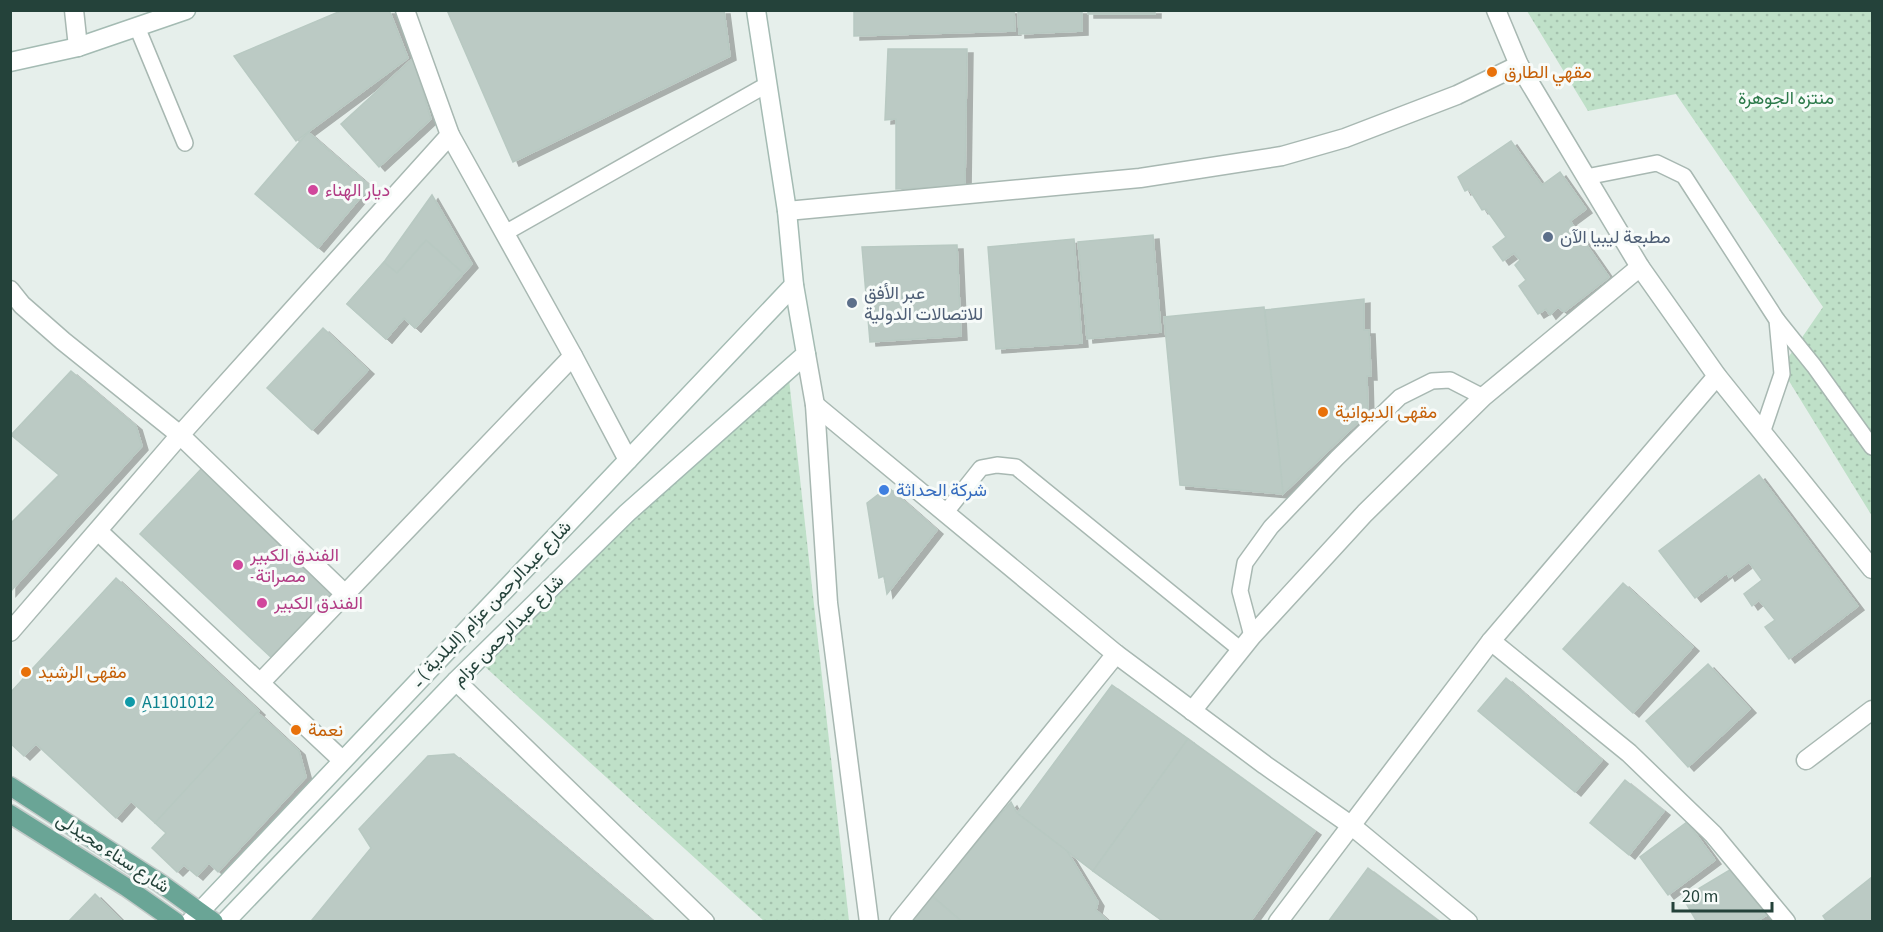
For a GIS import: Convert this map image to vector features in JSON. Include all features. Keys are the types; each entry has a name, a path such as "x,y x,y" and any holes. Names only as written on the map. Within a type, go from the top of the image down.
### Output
{"main road":[{"name":"شارع سناء محيدلى","path":"10,786 201,918"},
{"name":"شارع سناء محيدلى","path":"10,814 176,921"}],"street":[{"path":"74,10 78,47"},
{"path":"10,62 78,47 186,10"},
{"path":"405,10 450,135 628,460"},
{"path":"756,10 787,211 794,285 815,405 828,603 869,921"},
{"path":"1496,10 1519,65 1640,267 1717,376 1872,569"},
{"path":"787,211 1140,178 1282,156 1345,138 1457,95 1519,65"},
{"path":"10,632 180,435 450,135"},
{"path":"1192,711 1246,643 1365,513 1483,397 1640,267"},
{"name":"شارع عبدالرحمن عزام (البلدية ) ـ","path":"201,918 342,760 794,285"},
{"path":"10,291 22,305 63,341 180,435 345,594"},
{"name":"شارع عبدالرحمن عزام","path":"225,921 456,681 627,513 806,354"},
{"path":"261,682 573,356"},
{"path":"1278,921 1491,641 1717,376"},
{"path":"815,405 1116,654 1352,826 1468,921"},
{"path":"98,531 342,760"},
{"path":"1491,641 1637,761 1713,834 1786,921"},
{"path":"899,921 1116,654"},
{"path":"456,681 705,921"},
{"path":"1806,760 1872,710"}],"lane":[{"path":"137,27 185,143"},
{"path":"505,234 768,84"},
{"path":"1586,177 1657,163 1684,176 1777,320 1814,366 1872,447"},
{"path":"1762,433 1782,374 1777,320"},
{"path":"1246,643 1240,591 1245,563 1271,527 1337,458 1400,397 1432,381 1450,380 1483,397"},
{"path":"946,512 981,468 997,465 1016,467 1246,643"}],"green space":[{"name":"منتزه الجوهرة","path":"1527,11 1872,11 1872,516 1781,368 1823,307 1676,94 1588,111"},
{"path":"787,361 849,921 764,921 483,665"}],"building":[{"path":"343,10 389,10 408,58 296,141 234,56"},
{"path":"447,10 724,10 730,56 513,162"},
{"path":"854,10 1014,10 1015,31 854,36"},
{"path":"1018,10 1082,10 1082,31 1019,34"},
{"path":"1088,10 1155,10 1155,14 1088,14"},
{"path":"888,49 967,49 965,186 896,189 896,119 885,120"},
{"path":"413,58 431,119 379,167 341,124"},
{"name":"ديار الهناء","path":"308,132 370,186 318,248 255,194"},
{"path":"1511,141 1542,185 1560,172 1586,209 1570,221 1609,277 1564,312 1558,307 1550,315 1546,309 1538,314 1519,286 1526,280 1515,265 1520,260 1514,253 1503,261 1493,247 1506,237 1486,209 1482,210 1469,189 1465,191 1458,177"},
{"path":"432,195 472,264 415,328 404,318 386,339 347,304 384,262"},
{"path":"1153,235 1161,332 1087,339 1078,242"},
{"path":"1074,239 1082,343 996,349 988,247"},
{"path":"426,240 463,273 415,328 404,318 386,339 347,304 384,262 397,273"},
{"path":"957,245 961,336 870,342 862,247"},
{"path":"1364,299 1364,330 1369,330 1371,376 1367,376 1368,413 1283,494 1265,310"},
{"path":"1264,307 1283,494 1180,485 1164,317"},
{"path":"323,328 368,370 312,430 267,388"},
{"path":"71,371 136,426 142,446 10,592 10,522 59,475 11,435"},
{"name":"الفندق الكبير -مصراتة","path":"202,468 336,596 275,661 140,534"},
{"path":"1759,475 1858,606 1789,659 1765,627 1775,620 1759,600 1752,606 1744,594 1762,580 1749,562 1729,577 1727,573 1695,598 1659,551"},
{"path":"888,487 937,530 887,594 884,576 879,578 867,503"},
{"name":"ِA1101012","path":"116,578 259,711 155,823 131,801 116,818 36,744 24,756 10,743 10,693"},
{"path":"1623,583 1693,647 1633,713 1563,649"},
{"path":"1708,664 1750,709 1688,767 1646,721"},
{"path":"1506,678 1602,760 1575,792 1478,711"},
{"path":"1112,685 1188,739 1093,871 1017,813"},
{"path":"257,712 299,751 306,777 218,872 209,863 197,876 184,865 177,872 152,848 166,833 155,823"},
{"path":"1188,739 1315,831 1250,922 1164,922 1093,871"},
{"path":"454,754 654,922 314,922 312,920 371,848 359,829 428,756"},
{"path":"1625,780 1664,811 1629,855 1590,823"},
{"path":"1011,802 1017,813 1067,851 1098,902 1096,910 1109,922 962,922 931,895"},
{"path":"1687,822 1715,860 1668,895 1640,857"},
{"path":"1738,865 1767,915 1755,922 1697,922 1683,898"},
{"path":"1368,868 1440,922 1328,922"},
{"path":"1872,877 1872,922 1827,922 1823,916"},
{"path":"95,894 123,922 68,922"},
{"path":"931,895 962,922 908,922"}],"place":[{"name":"مقهي الطارق","path":"1492,72"},
{"name":"ديار الهناء","path":"313,190"},
{"name":"مطبعة ليبيا الآن","path":"1548,237"},
{"name":"عبر الأفق للاتصالات الدولية","path":"852,303"},
{"name":"مقهى الديوانية","path":"1323,412"},
{"name":"شركة الحداثة","path":"884,490"},
{"name":"الفندق الكبير -مصراتة","path":"238,565"},
{"name":"الفندق الكبير","path":"262,603"},
{"name":"مقهى الرشيد","path":"26,672"},
{"name":"ِA1101012","path":"130,702"},
{"name":"نعمة","path":"296,730"}]}
